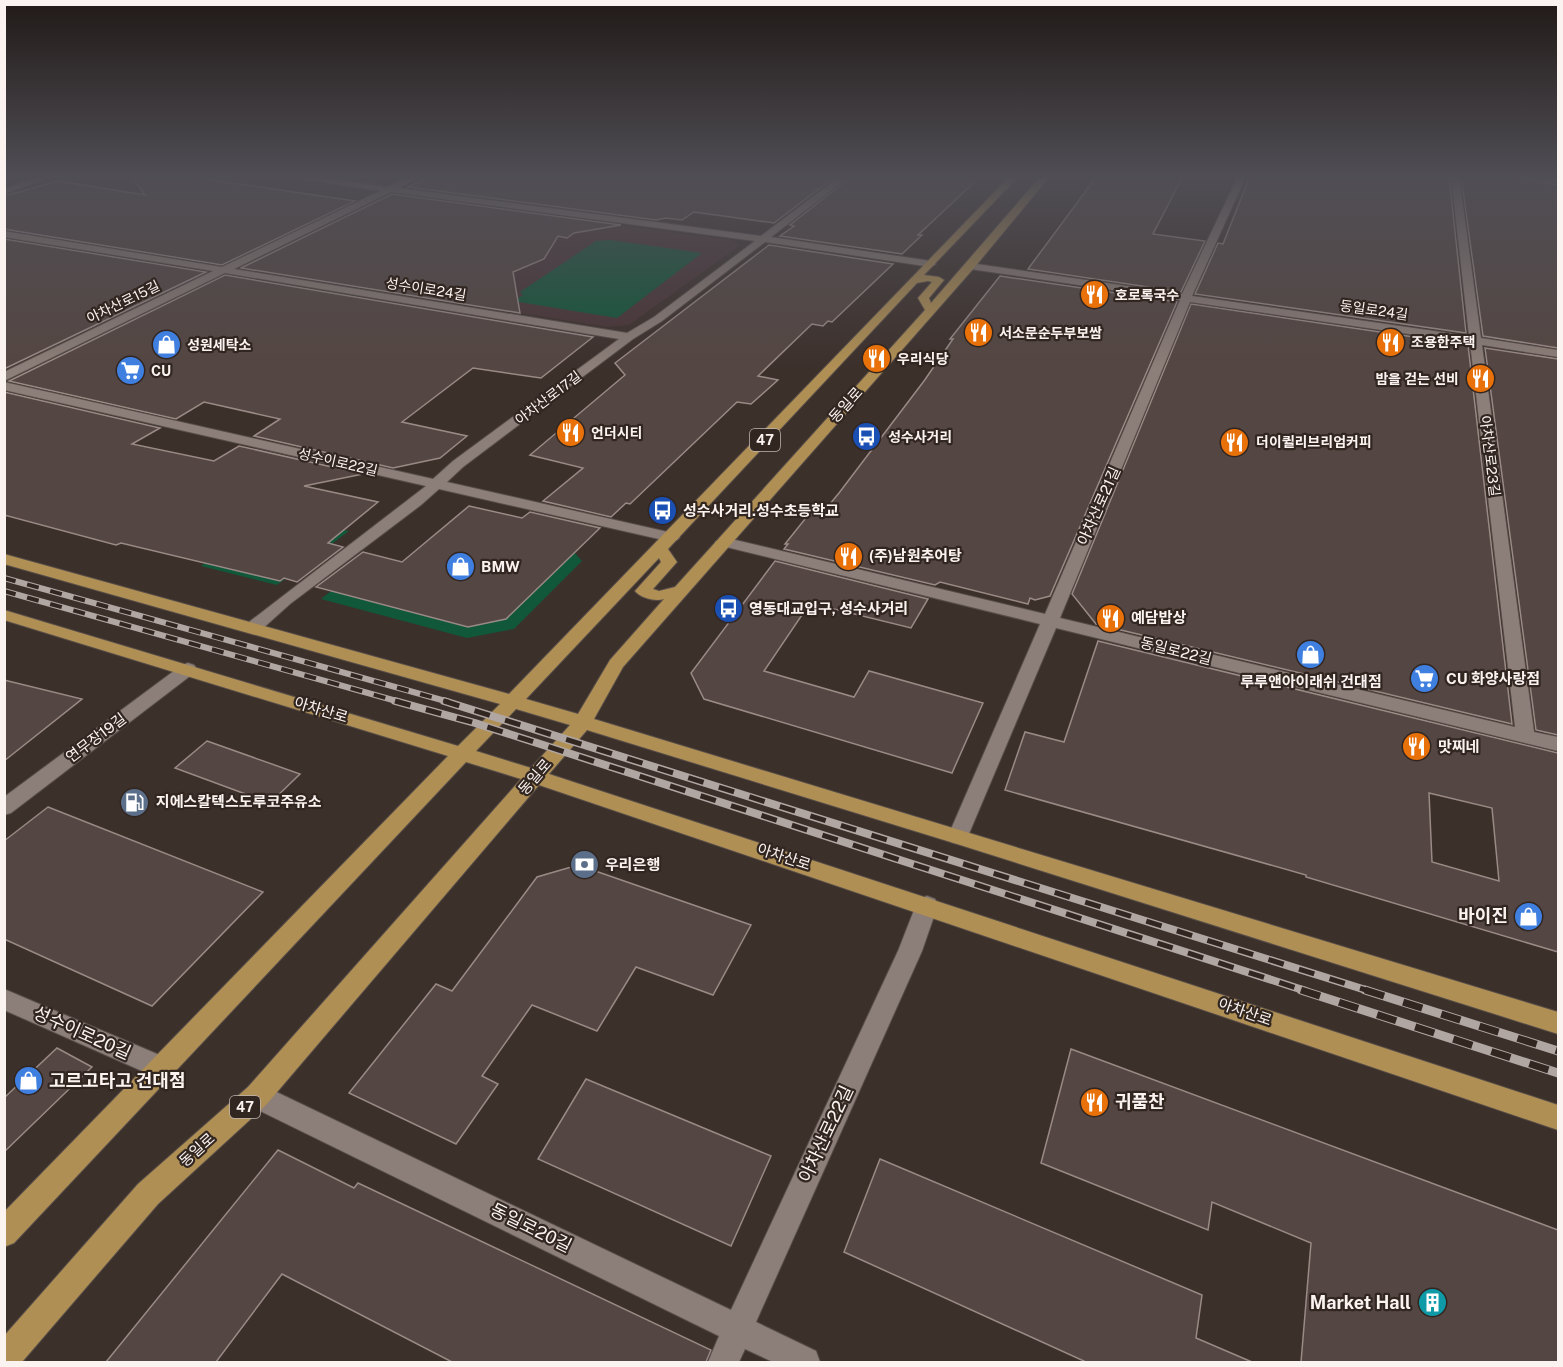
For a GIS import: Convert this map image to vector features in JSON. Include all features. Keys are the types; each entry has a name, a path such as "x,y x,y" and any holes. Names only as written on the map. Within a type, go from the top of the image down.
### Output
{"main road":[{"name":"47","path":"4,1233 160,1067 800,404 811,387 954,240"},
{"name":"동일로","path":"4,1360 148,1194 257,1096 474,844 583,722 616,664 992,240"},
{"path":"916,280 928,278 939,280 923,298 931,310"},
{"path":"661,549 669,562 643,591 658,596 680,591"},
{"path":"4,559 255,626 513,701 958,836 1558,1023"},
{"name":"아차산로","path":"4,615 188,669 536,777 927,904 1558,1118"}],"street":[{"name":"성수이로24길","path":"38,240 629,337"},
{"name":"아차산로15길","path":"4,377 286,240"},
{"name":"아차산로17길","path":"255,626 458,464 763,240"},
{"path":"769,240 931,264"},
{"name":"아차산로21길","path":"958,836 1048,620 1158,371 1186,298 1213,240"},
{"name":"아차산로23길","path":"1463,240 1524,735"},
{"name":"동일로24길","path":"970,266 1558,353"},
{"name":"성수이로22길","path":"4,386 672,537"},
{"name":"동일로22길","path":"723,542 1558,744"},
{"name":"연무장19길","path":"4,808 188,669"},
{"name":"아차산로22길","path":"723,1362 910,951 927,904"},
{"name":"성수이로20길","path":"4,999 160,1067"},
{"name":"동일로20길","path":"257,1096 805,1362"}],"shaded area":[{"path":"309,240 731,240 739,246 629,325 607,327 250,269"}],"green space":[{"path":"610,240 702,253 617,318 513,301 523,295 520,292 596,241"},
{"path":"344,530 349,531 277,585 201,566 206,562 280,581"},
{"path":"574,552 582,561 514,629 467,638 321,599 331,591 468,627 506,619"}],"building":[{"path":"4,240 206,272 4,369"},
{"path":"69,240 274,240 222,265"},
{"path":"299,240 556,240 544,259 513,272 520,313 241,268"},
{"path":"806,240 917,240 902,254"},
{"path":"1050,240 1205,241 1181,292 1028,269"},
{"path":"1225,240 1456,240 1466,333 1195,294 1218,243 1223,244"},
{"path":"1470,240 1558,240 1558,348 1483,336"},
{"path":"769,245 893,264 832,322 828,321 823,326 812,324 758,376 778,380 751,404 737,402 630,504 626,503 611,517 543,501 583,468 530,455 625,375 615,363"},
{"path":"225,275 593,337 541,378 473,368 402,422 467,436 440,458 393,468 254,436 280,419 204,402 176,419 9,381"},
{"path":"1000,276 1177,302 1050,596 1035,600 1030,598 1028,604 940,582 935,585 784,549 788,544 785,544 809,514 820,516 839,493 924,381 953,339 950,339"},
{"path":"1191,304 1468,345 1512,724 1096,624 1072,594"},
{"path":"1485,348 1558,359 1558,735 1536,730"},
{"path":"4,392 160,428 132,444 214,461 239,446 363,474 304,486 378,502 328,543 343,547 297,582 284,578 280,581 121,543 116,545 4,515"},
{"name":"BMW","path":"469,506 522,518 530,512 600,528 506,619 468,627 316,587 363,552 402,562"},
{"path":"775,561 928,599 911,628 810,603 764,671 854,697 869,671 983,703 952,773 704,699 691,673"},
{"path":"1098,641 1558,753 1558,952 1306,877 1306,875 1005,790 1025,732 1064,742","holes":["1429,793 1492,808 1499,881 1432,862"]},
{"path":"4,680 82,699 4,761"},
{"path":"207,741 300,774 270,803 175,768"},
{"path":"48,807 263,892 152,1006 4,939 4,841"},
{"path":"578,865 751,925 713,995 636,967 597,1031 532,1005 482,1076 498,1084 456,1144 349,1093 436,984 452,991 537,877"},
{"path":"57,1048 92,1067 4,1152 4,1098"},
{"name":"Market Hall","path":"1071,1049 1558,1230 1558,1362 1301,1362 1311,1243 1212,1202 1208,1230 1041,1163"},
{"path":"586,1079 771,1156 731,1246 538,1159"},
{"path":"278,1150 354,1188 358,1183 711,1350 706,1362 452,1362 282,1274 216,1362 106,1362"},
{"path":"880,1159 1202,1295 1196,1338 1252,1362 1086,1362 844,1252"}],"railway":[{"path":"4,578 449,702"},
{"path":"4,591 400,702"},
{"path":"395,701 475,723 1306,991"},
{"path":"444,701 1369,991"},
{"path":"1301,990 1558,1073"},
{"path":"1365,990 1558,1051"}],"place":[{"name":"호로록국수","path":"1094,295"},
{"name":"서소문순두부보쌈","path":"978,333"},
{"name":"조용한주택","path":"1390,342"},
{"name":"성원세탁소","path":"166,345"},
{"name":"우리식당","path":"876,359"},
{"name":"CU","path":"130,371"},
{"name":"밤을 걷는 선비","path":"1480,379"},
{"name":"언더시티","path":"570,433"},
{"name":"성수사거리","path":"867,437"},
{"name":"더이퀼리브리엄커피","path":"1235,442"},
{"name":"성수사거리.성수초등학교","path":"662,511"},
{"name":"(주)남원추어탕","path":"848,556"},
{"name":"BMW","path":"460,567"},
{"name":"영동대교입구, 성수사거리","path":"728,609"},
{"name":"예담밥상","path":"1110,618"},
{"name":"루루앤아이래쉬 건대점","path":"1311,655"},
{"name":"CU 화양사랑점","path":"1425,679"},
{"name":"맛찌네","path":"1417,747"},
{"name":"지에스칼텍스도루코주유소","path":"135,802"},
{"name":"우리은행","path":"584,865"},
{"name":"바이진","path":"1529,916"},
{"name":"고르고타고 건대점","path":"28,1081"},
{"name":"귀품찬","path":"1094,1102"},
{"name":"Market Hall","path":"1432,1303"}]}
